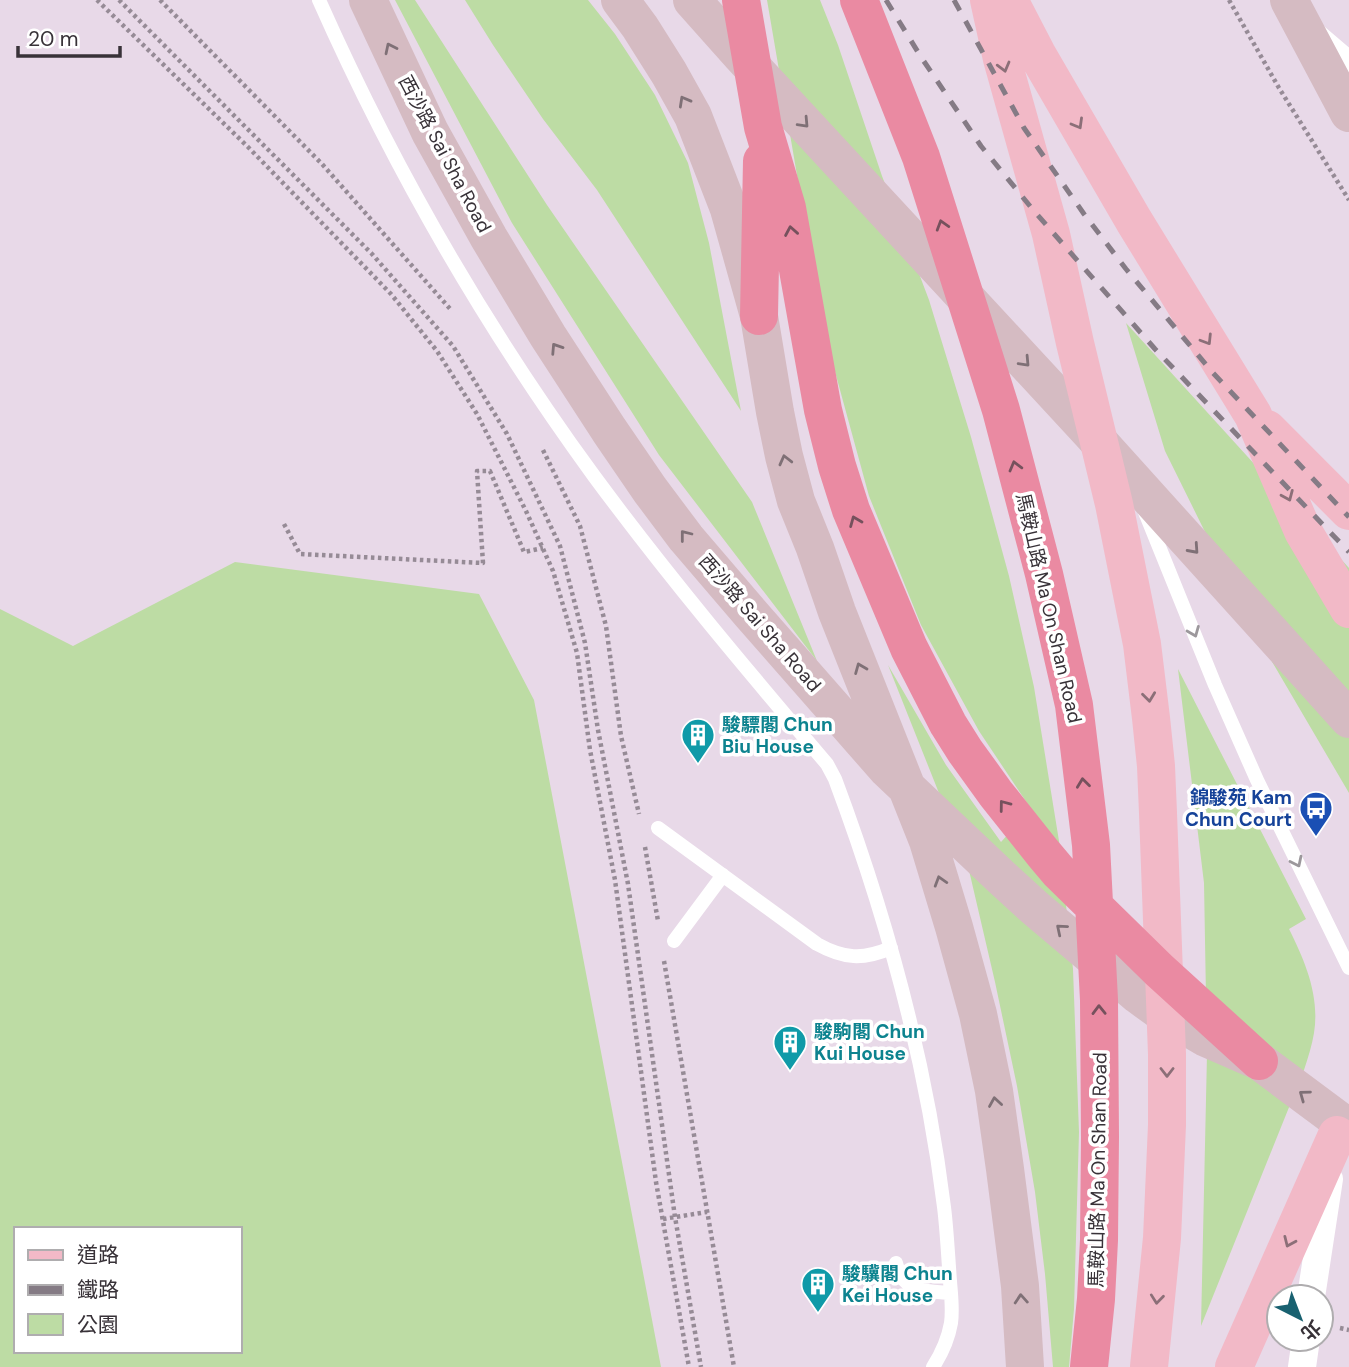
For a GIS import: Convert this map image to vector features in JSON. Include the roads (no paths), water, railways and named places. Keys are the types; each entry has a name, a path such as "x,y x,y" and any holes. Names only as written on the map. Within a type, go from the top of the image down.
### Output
{"highway":[{"path":"741,0 763,127 787,208 823,410 837,466 851,510 909,648 965,751 1059,872 1159,970 1259,1061"},
{"name":"馬鞍山路 Ma On Shan Road","path":"859,0 921,157 1001,410 1044,574 1074,705 1091,845 1099,1000 1099,1240 1097,1299 1089,1367"},
{"path":"759,316 763,127"}],"main road":[{"name":"西沙路 Sai Sha Road","path":"368,0 430,132 489,239 548,336 650,490 751,614 887,769 1001,877 1138,995 1178,1023 1259,1061 1345,1143"},
{"path":"620,0 640,27 693,116 729,209 759,316 775,412 796,501 928,841 954,927 978,1014 994,1091 1020,1286 1025,1367"},
{"path":"692,0 1090,432 1349,719"},
{"path":"989,0 1002,59 1051,234 1114,504 1142,643 1156,766 1167,1054 1162,1238 1149,1367"},
{"path":"1009,0 1037,54 1134,221 1253,415 1303,531 1349,609"},
{"path":"1296,13 1349,113"},
{"path":"1253,415 1349,510"},
{"path":"1234,1367 1345,1143 1349,1094"}],"street":[{"path":"1296,13 1349,66"},
{"path":"1313,1283 1326,1193 1345,1143"}],"lane":[{"path":"319,0 425,211 534,389 657,559 827,764 835,779 891,948 910,1017 938,1159 947,1231 951,1321 947,1338 933,1367"},
{"path":"1075,343 1215,685 1257,780 1349,968"},
{"path":"658,828 831,952 863,957 891,948"},
{"path":"668,946 723,875"},
{"path":"896,1263 898,1272 909,1285 920,1290 951,1293"}],"railway":[{"path":"886,0 981,146 1034,211 1155,349 1349,552"},
{"path":"954,0 1024,128 1126,269 1213,373 1349,517"}],"place":[{"name":"駿驃閣 Chun Biu House","path":"698,765"},
{"name":"錦駿苑 Kam Chun Court","path":"1316,838"},
{"name":"駿駒閣 Chun Kui House","path":"790,1072"},
{"name":"駿驥閣 Chun Kei House","path":"818,1314"}]}
